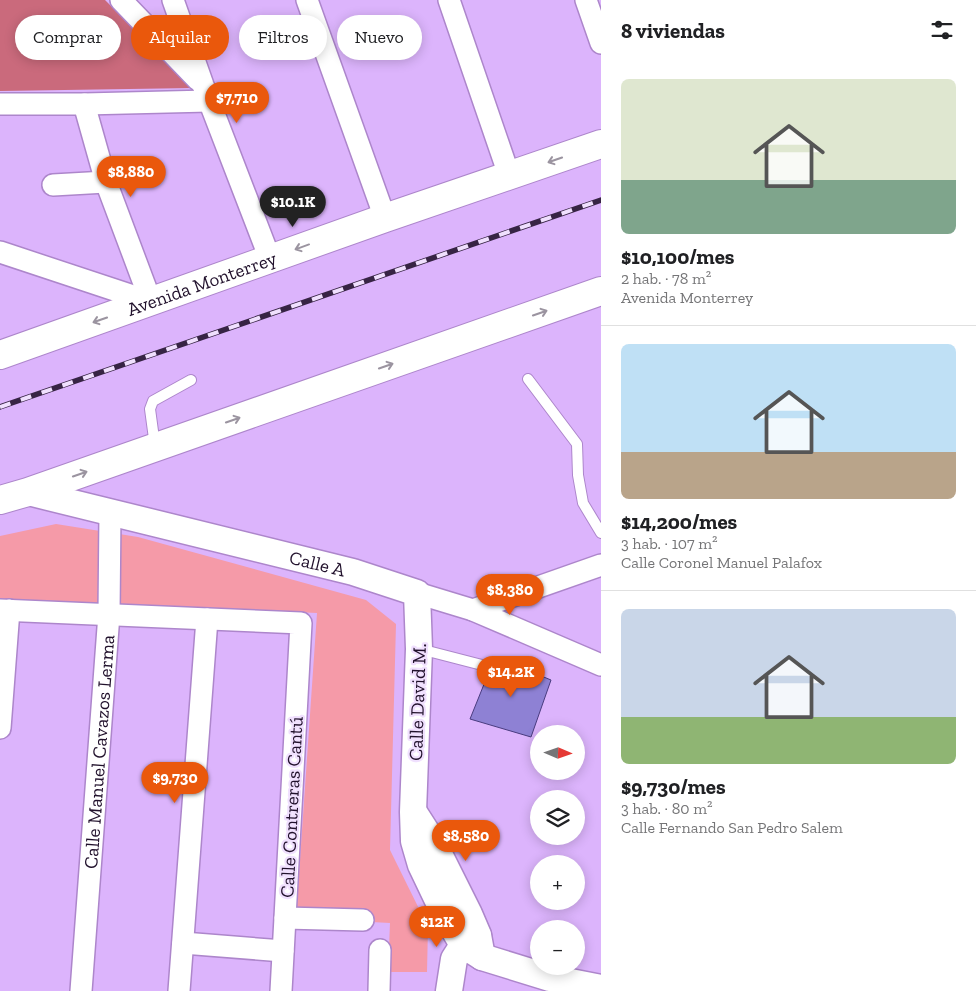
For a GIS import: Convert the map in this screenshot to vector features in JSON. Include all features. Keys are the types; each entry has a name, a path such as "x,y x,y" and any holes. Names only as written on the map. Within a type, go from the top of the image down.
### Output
{"main road":[{"name":"Avenida Monterrey","path":"0,355 384,218 601,144"},
{"path":"0,500 28,492 601,291"},
{"path":"0,492 28,492"}],"street":[{"path":"121,0 206,93"},
{"path":"173,0 206,93 270,259"},
{"path":"307,0 384,218"},
{"path":"449,0 509,175"},
{"path":"586,0 601,43"},
{"path":"0,104 84,104 206,93"},
{"path":"84,104 106,182 151,302"},
{"path":"53,185 106,182"},
{"path":"0,252 151,302"},
{"name":"Calle A","path":"28,492 353,572 474,610 601,665"},
{"name":"Calle Manuel Cavazos Lerma","path":"80,991 109,614 110,513"},
{"path":"474,610 601,565"},
{"name":"Calle David M.","path":"417,593 419,649 413,812 433,842 475,946"},
{"path":"0,728 5,610 207,619 180,991"},
{"name":"Calle Contreras Cantú","path":"207,619 300,623 281,991"},
{"path":"285,918 364,920"},
{"path":"183,943 283,951"},
{"path":"449,991 454,959 475,946 550,984 601,988"},
{"path":"379,991 380,950"}],"lane":[{"path":"528,379 576,444 578,474 583,503 601,533"},
{"path":"156,447 150,410 153,401 191,380"},
{"path":"419,649 482,665"}],"shaded area":[{"path":"0,0 105,0 120,15 15,15 15,60 121,60 121,16 131,26 131,60 165,60 193,88 0,91"},
{"path":"56,524 138,537 366,600 396,624 390,850 428,927 427,972 388,972 390,923 296,918 317,613 0,599 0,536"}],"building":[{"path":"495,657 551,680 535,725 530,725 530,737 470,719"}],"railway":[{"path":"0,407 601,200"}]}
